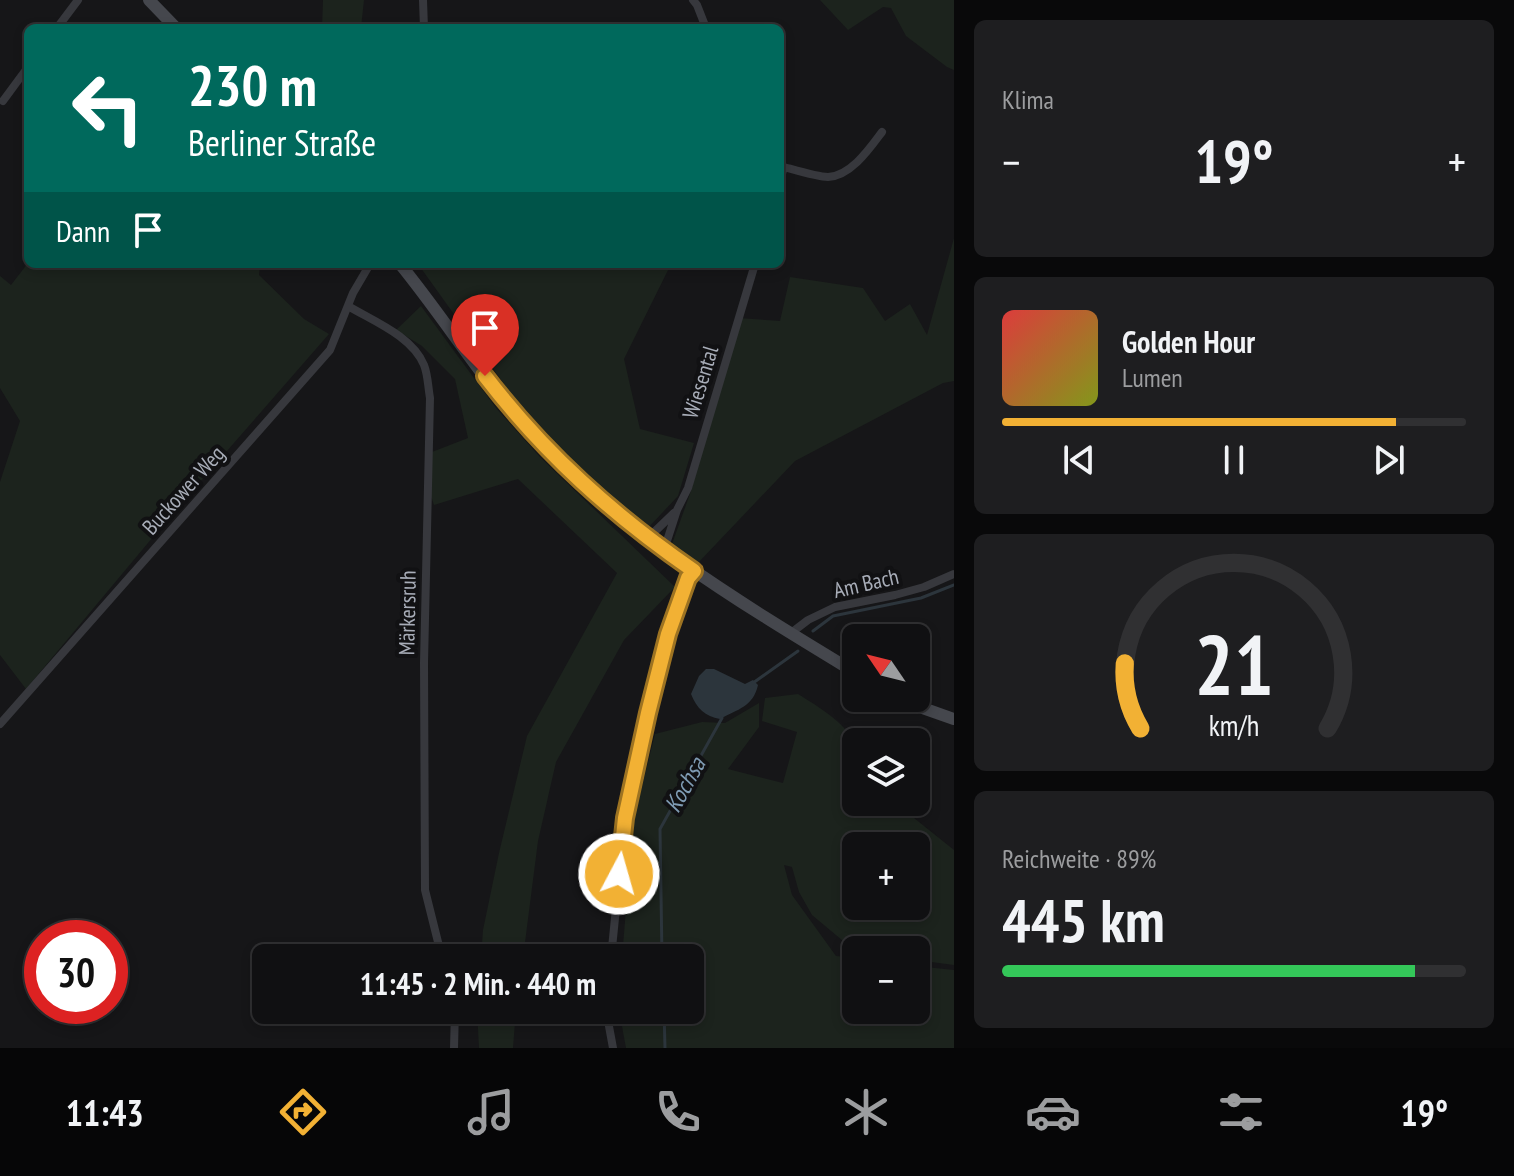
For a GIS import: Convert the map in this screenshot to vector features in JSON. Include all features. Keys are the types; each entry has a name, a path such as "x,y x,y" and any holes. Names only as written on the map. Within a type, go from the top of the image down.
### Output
{"main road":[{"path":"149,0 172,24"},
{"path":"403,268 529,430 593,494 694,571 842,664"},
{"path":"930,711 954,719"}],"street":[{"path":"60,24 78,0"},
{"path":"423,0 424,24"},
{"path":"693,0 704,24"},
{"path":"3,101 24,72"},
{"path":"784,166 829,177 843,172 871,147 882,132"},
{"name":"Buckower Weg","path":"0,724 330,350 367,268"},
{"name":"Wiesental","path":"664,550 688,488 754,268"},
{"name":"Märkersruh","path":"348,306 415,350 424,367 430,398 424,663 425,890 438,944"},
{"name":"Wiesental","path":"648,538 677,510"},
{"path":"612,944 628,803 668,634 688,578 694,571"},
{"name":"Am Bach","path":"791,633 808,620 835,607 924,587 954,574"},
{"path":"454,1048 455,1024"},
{"path":"609,1024 613,1048"}],"shaded area":[{"path":"323,0 364,0 361,24 322,24"},
{"path":"820,0 954,0 954,70 906,36 891,8 883,7 848,30"},
{"path":"954,238 954,381 943,383 795,461 697,564 672,544 691,491 738,318 780,321 790,277 863,288 885,321 910,304 927,335"},
{"path":"24,268 260,268 259,275 304,319 329,334 178,507 26,689 0,655 0,482 20,421 0,388 0,276 11,285"},
{"path":"421,268 669,268 624,359 640,429 694,443 678,496 647,529 590,482 511,394"},
{"path":"421,306 496,408 540,457 675,587 624,640 556,762 538,841 525,944 482,944 499,853 527,736 617,573 518,479 434,505 431,496 432,452 468,438 455,379 422,346 396,330"},
{"path":"706,669 714,669 745,684 753,680 758,685 756,692 749,703 739,710 720,719 710,716 699,708 691,694 699,676"},
{"path":"798,694 830,715 844,728 842,816 912,816 954,850 954,965 930,962 930,936 842,936 842,940 812,915 799,892 792,867 784,865 792,895 836,956 842,957 842,1024 930,1024 930,967 954,970 954,1048 626,1048 622,1024 704,1024 704,944 623,944 633,823 655,734 702,722 725,723 759,703 759,727 728,769 783,783 797,732 762,721 765,698"},
{"path":"478,1024 515,1024 513,1048 479,1048"}],"waterway":[{"name":"Kochsa","path":"813,631 833,616 921,598 954,585"},
{"name":"Kochsa","path":"753,683 798,651"},
{"name":"Kochsa","path":"662,944 660,829 722,718"},
{"name":"Kochsa","path":"664,1024 665,1048"}],"route":[{"path":"485,376 529,430 593,494 631,526 694,571 688,578 668,634 648,713 625,818 619,874"}]}
